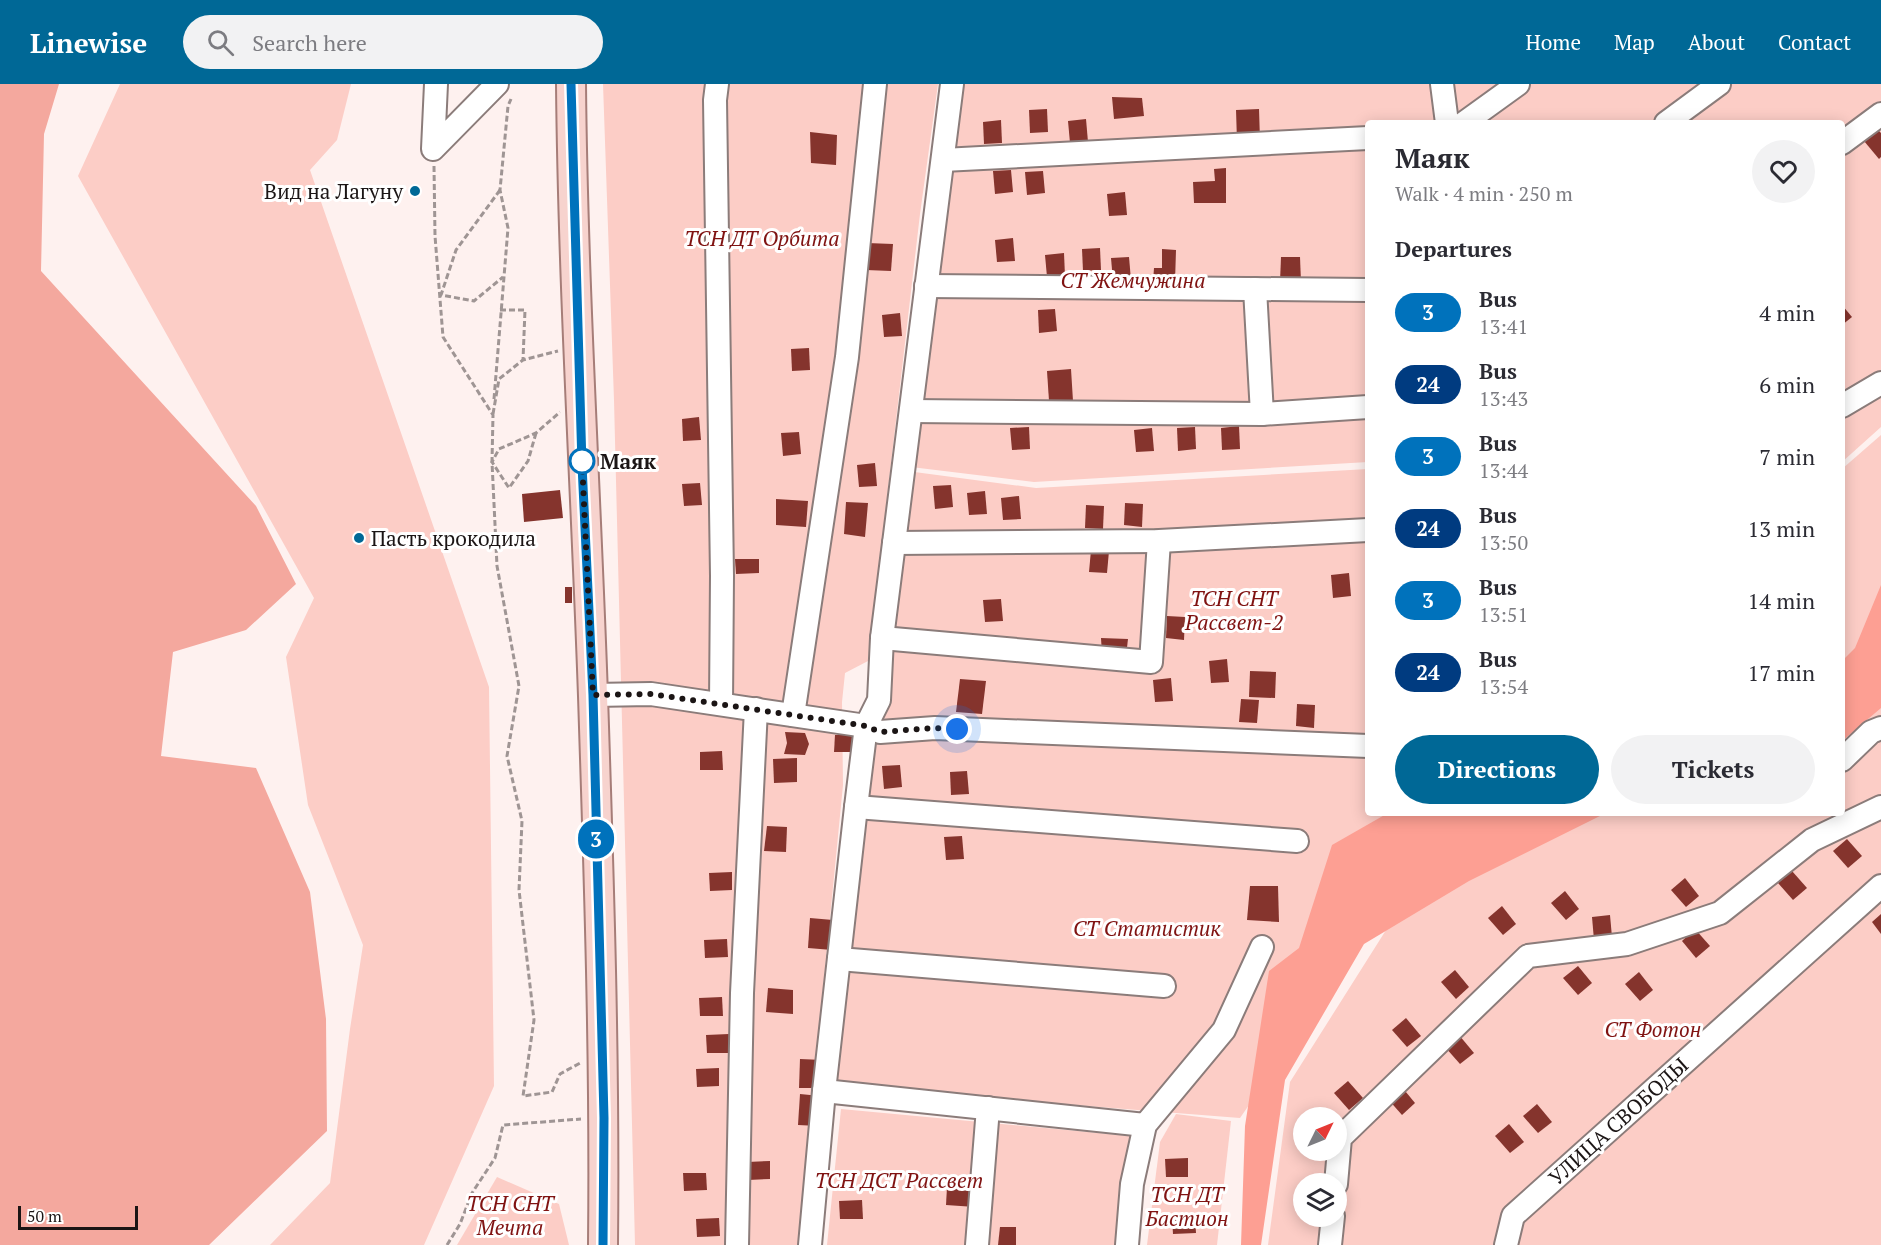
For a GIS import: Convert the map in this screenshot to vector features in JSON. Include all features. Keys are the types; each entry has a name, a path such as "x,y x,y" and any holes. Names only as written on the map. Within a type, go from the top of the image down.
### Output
{"main road":[{"path":"571,84 580,394 593,695 604,1118 603,1245"}],"street":[{"path":"433,149 436,84"},
{"path":"717,84 715,100 723,576 721,704"},
{"path":"793,715 847,357 875,84"},
{"path":"810,1245 824,1091 856,807 866,726 879,700 882,638 952,84"},
{"path":"1442,84 1448,120"},
{"path":"1468,120 1518,84"},
{"path":"1670,120 1719,84"},
{"path":"433,149 505,89"},
{"path":"1845,141 1881,114"},
{"path":"943,160 1365,138"},
{"path":"927,286 1365,290"},
{"path":"1255,289 1262,414"},
{"path":"1845,404 1881,383"},
{"path":"911,411 1262,414 1365,406"},
{"path":"894,543 1159,541 1365,530"},
{"path":"882,638 1151,662 1159,541"},
{"path":"593,695 651,694 866,726 880,732 935,728 1365,746"},
{"path":"737,1245 742,993 756,709"},
{"path":"1845,757 1871,732 1881,728"},
{"path":"856,807 1297,841"},
{"path":"1337,1173 1340,1138 1528,956 1627,944 1720,913 1812,840 1881,807"},
{"name":"УЛИЦА СВОБОДЫ","path":"1506,1245 1513,1216 1881,886"},
{"path":"1127,1245 1132,1184 1145,1125 1224,1030 1262,947"},
{"path":"838,959 1164,986"},
{"path":"824,1091 1145,1125"},
{"path":"977,1245 988,1108"},
{"path":"1330,1245 1332,1227"}],"path":[{"path":"505,89 508,106 500,190 508,228 500,310 492,462 497,566 519,686 507,756 522,822 519,890 534,1020 523,1096 552,1092 560,1074 601,1052"},
{"path":"433,149 435,236 443,337 493,416"},
{"path":"441,295 456,250 500,190"},
{"path":"441,295 474,302 503,277"},
{"path":"500,310 525,310 523,360"},
{"path":"493,416 499,379 523,360 565,349"},
{"path":"492,462 499,449 536,433 580,394"},
{"path":"492,462 510,488 528,461 536,433"},
{"path":"447,1245 460,1224 472,1193 495,1158 503,1125 604,1118"}],"green space":[{"path":"120,84 351,84 337,140 310,170 489,687 494,1086 424,1245 270,1245 330,1183 363,945 308,805 286,657 314,598 78,176"},
{"name":"ТСН ДТ Орбита","path":"603,84 938,84 920,214 868,661 845,673 842,702 843,785 798,1245 635,1245 614,400"},
{"name":"СТ Жемчужина","path":"959,84 1432,84 1439,120 1365,120 1365,462 1034,482 911,467"},
{"path":"1436,84 1881,84 1881,427 1845,459 1845,120 1442,120"},
{"path":"1881,435 1881,720 1845,747 1845,466"},
{"name":"ТСН СНТ Рассвет-2","path":"1365,469 1365,747 879,731 907,471 1036,488"},
{"name":"СТ Фотон","path":"1881,723 1881,1245 1268,1245 1290,1082 1458,816 1845,816 1845,750"},
{"name":"СТ Статистик","path":"871,739 1365,749 1365,816 1449,816 1240,1118 831,1086"},
{"name":"ТСН ДСТ Рассвет","path":"841,1109 1131,1136 1115,1245 827,1245"},
{"name":"ТСН ДТ Бастион","path":"1176,1114 1231,1121 1217,1245 1147,1245 1160,1142"},
{"name":"ТСН СНТ Мечта","path":"497,1177 559,1204 569,1245 457,1245"}],"shaded area":[{"path":"0,84 59,84 44,134 41,271 256,506 296,584 246,630 173,652 161,756 256,768 310,892 326,1019 327,1131 209,1245 0,1245"},
{"path":"1881,585 1881,708 1845,738 1845,658 1855,648"},
{"path":"1383,816 1600,816 1469,881 1364,944 1285,1080 1261,1245 1241,1245 1245,1126 1269,971 1299,948 1332,845"}],"building":[{"path":"1112,97 1142,98 1144,116 1114,119"},
{"path":"1047,109 1048,132 1030,133 1029,110"},
{"path":"1259,109 1260,140 1237,141 1236,110"},
{"path":"1086,119 1088,142 1070,143 1068,121"},
{"path":"1001,120 1002,143 984,144 983,122"},
{"path":"1878,130 1881,133 1881,157 1879,159 1864,141"},
{"path":"810,132 837,135 836,165 811,163"},
{"path":"1226,168 1226,203 1194,203 1193,182 1215,181 1214,169"},
{"path":"1011,170 1013,192 995,194 993,171"},
{"path":"1043,171 1045,193 1027,195 1025,172"},
{"path":"1125,192 1127,215 1109,216 1107,194"},
{"path":"1013,238 1015,261 997,262 995,240"},
{"path":"867,243 893,244 891,271 866,270"},
{"path":"1100,248 1101,270 1083,271 1082,249"},
{"path":"1162,249 1176,250 1175,282 1153,282 1154,268 1162,268"},
{"path":"1064,253 1065,276 1047,277 1045,255"},
{"path":"1129,257 1131,280 1113,281 1111,258"},
{"path":"1281,257 1300,257 1301,282 1280,282"},
{"path":"1055,309 1057,331 1039,333 1038,310"},
{"path":"1845,309 1852,317 1845,323"},
{"path":"900,313 902,336 884,337 882,315"},
{"path":"809,348 810,370 792,371 791,349"},
{"path":"1071,369 1073,401 1049,401 1047,371"},
{"path":"699,417 701,440 683,441 682,419"},
{"path":"1239,426 1240,449 1222,450 1221,428"},
{"path":"1029,427 1030,449 1012,450 1010,428"},
{"path":"1195,427 1196,449 1178,451 1177,428"},
{"path":"1152,428 1154,451 1136,452 1134,430"},
{"path":"799,432 801,454 783,456 781,433"},
{"path":"875,463 877,486 859,487 857,465"},
{"path":"700,483 702,505 684,506 682,484"},
{"path":"951,485 953,507 935,509 933,486"},
{"path":"560,490 563,518 524,522 522,494"},
{"path":"985,491 987,514 969,515 967,493"},
{"path":"1019,496 1021,519 1003,520 1001,498"},
{"path":"776,499 808,501 806,527 776,525"},
{"path":"846,502 868,503 865,537 844,534"},
{"path":"1125,503 1143,504 1142,527 1124,525"},
{"path":"1086,505 1104,506 1103,529 1085,528"},
{"path":"1091,550 1109,551 1107,573 1089,572"},
{"path":"735,559 759,559 759,573 736,574"},
{"path":"1349,573 1351,596 1333,598 1331,575"},
{"path":"565,587 572,587 572,603 565,603"},
{"path":"1001,599 1003,621 985,622 983,600"},
{"path":"1167,616 1185,617 1184,640 1166,638"},
{"path":"1101,638 1128,639 1126,656 1102,655"},
{"path":"1227,659 1229,682 1211,683 1209,661"},
{"path":"1250,671 1276,672 1275,698 1249,697"},
{"path":"1171,678 1173,701 1155,702 1153,680"},
{"path":"960,679 986,681 982,714 956,712"},
{"path":"1241,699 1259,700 1257,723 1239,722"},
{"path":"1297,704 1315,705 1314,728 1296,726"},
{"path":"785,732 805,733 809,744 805,755 784,754 787,743"},
{"path":"835,735 854,735 853,752 834,752"},
{"path":"722,751 723,770 700,770 700,752"},
{"path":"797,758 797,782 774,783 773,759"},
{"path":"900,765 902,787 884,789 882,766"},
{"path":"967,771 969,794 951,795 950,772"},
{"path":"767,826 787,827 786,852 764,851"},
{"path":"962,836 964,859 946,860 944,837"},
{"path":"1847,839 1862,856 1848,868 1833,851"},
{"path":"1792,871 1807,888 1793,900 1778,883"},
{"path":"732,872 732,890 710,891 709,873"},
{"path":"1685,878 1699,896 1686,907 1671,890"},
{"path":"1250,886 1278,886 1279,922 1247,920"},
{"path":"1565,891 1579,909 1566,920 1551,903"},
{"path":"1502,906 1516,924 1503,935 1488,918"},
{"path":"1881,914 1881,934 1872,922"},
{"path":"1610,915 1612,937 1594,940 1592,917"},
{"path":"810,918 833,920 832,950 808,948"},
{"path":"1695,929 1710,946 1696,958 1682,941"},
{"path":"727,939 728,957 705,958 704,940"},
{"path":"1578,966 1592,983 1578,995 1563,978"},
{"path":"1455,970 1469,987 1456,999 1441,982"},
{"path":"1639,972 1653,990 1640,1001 1625,984"},
{"path":"768,988 793,990 793,1014 766,1012"},
{"path":"722,997 723,1016 700,1016 699,998"},
{"path":"1406,1018 1421,1036 1407,1047 1392,1030"},
{"path":"729,1034 729,1053 707,1053 706,1035"},
{"path":"1459,1035 1474,1053 1460,1064 1445,1047"},
{"path":"800,1059 823,1060 822,1088 799,1088"},
{"path":"719,1068 719,1086 697,1087 696,1069"},
{"path":"1348,1081 1363,1098 1349,1110 1334,1093"},
{"path":"1401,1086 1415,1103 1402,1115 1387,1098"},
{"path":"800,1094 820,1096 818,1126 798,1125"},
{"path":"1537,1104 1552,1122 1538,1133 1523,1116"},
{"path":"1509,1124 1524,1142 1510,1153 1495,1136"},
{"path":"1188,1158 1188,1177 1166,1177 1165,1159"},
{"path":"770,1161 770,1179 748,1180 747,1162"},
{"path":"683,1173 706,1173 707,1190 684,1191"},
{"path":"947,1187 976,1189 975,1207 946,1205"},
{"path":"862,1200 863,1219 840,1219 839,1201"},
{"path":"1195,1215 1196,1233 1173,1234 1172,1216"},
{"path":"719,1218 720,1236 697,1237 696,1219"},
{"path":"1000,1227 1016,1227 1016,1245 998,1245"}],"bus line":[{"name":"3","path":"571,84 582,465 593,695 604,1118 603,1245"}],"place":[{"name":"Вид на Лагуну","path":"415,191"},
{"name":"Маяк","path":"582,461"},
{"name":"Пасть крокодила","path":"359,538"}],"route":[{"path":"582,461 593,695 651,694 866,726 880,732 935,728 957,729"}]}
